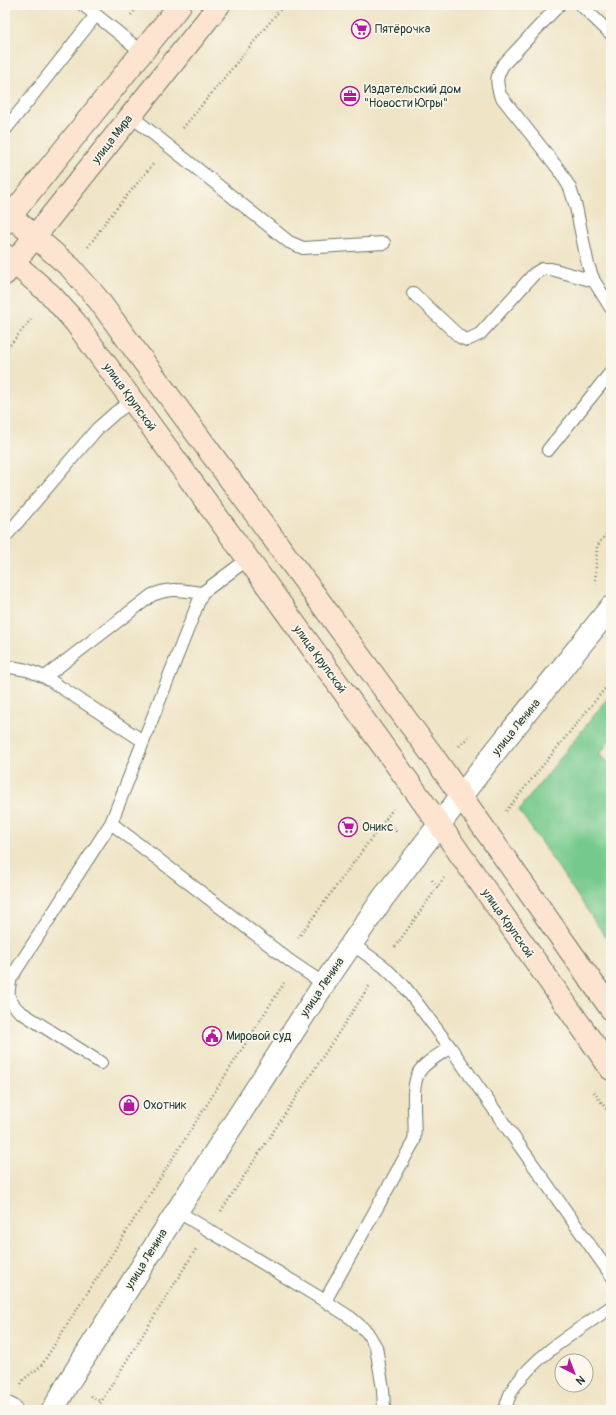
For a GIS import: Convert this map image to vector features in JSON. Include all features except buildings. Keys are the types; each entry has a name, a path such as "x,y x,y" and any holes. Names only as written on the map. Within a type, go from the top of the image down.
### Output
{"main road":[{"path":"180,5 8,220 35,236 71,268 97,298 433,756 611,1009"},
{"name":"улица Мира","path":"8,264 35,236 219,5"},
{"name":"улица Крупской","path":"8,264 60,305 79,328 440,824 611,1069"}],"street":[{"name":"улица Ленина","path":"53,1410 68,1383 177,1210 324,984 383,898 461,796 611,607"},
{"path":"5,1407 11,1410"}],"lane":[{"path":"83,5 142,52"},
{"path":"559,5 503,65 497,74 497,84 500,95 560,171 570,188 576,207 588,265 594,281 611,308"},
{"path":"581,5 611,34"},
{"path":"5,130 96,16"},
{"path":"131,116 289,242 303,248 384,243"},
{"path":"413,293 460,337 467,340 480,334 534,274 542,269 551,269 594,281"},
{"path":"548,450 611,372"},
{"path":"5,537 97,429 115,413 132,401"},
{"path":"101,1063 19,1011 10,1002 8,990 11,978 111,823 202,593 248,559"},
{"path":"45,677 152,595 163,590 176,589 202,593"},
{"path":"5,666 27,670 45,677 143,741"},
{"path":"111,823 290,961 324,984"},
{"path":"352,944 383,966 404,986 450,1047 611,1275"},
{"path":"325,1301 414,1141 416,1130 415,1081 421,1068 450,1047"},
{"path":"177,1210 325,1301 362,1327 367,1332 376,1347 383,1389 384,1410"},
{"path":"505,1410 513,1388 542,1356 611,1307"}],"path":[{"path":"87,248 107,220 284,5"},
{"path":"5,351 35,315"},
{"path":"590,590 595,584 597,546 611,528"},
{"path":"503,814 611,681"},
{"path":"458,747 474,732"},
{"path":"40,1366 284,982 296,942 394,808"},
{"path":"96,1410 208,1230 383,966 444,878"}],"green space":[{"path":"611,694 611,739 599,755 611,764 611,945 519,810"}],"place":[{"name":"Пятёрочка","path":"361,29"},
{"name":"Издательский дом \"Новости Югры\"","path":"350,96"},
{"name":"Оникс","path":"348,827"},
{"name":"Мировой суд","path":"212,1036"},
{"name":"Охотник","path":"129,1105"}]}
